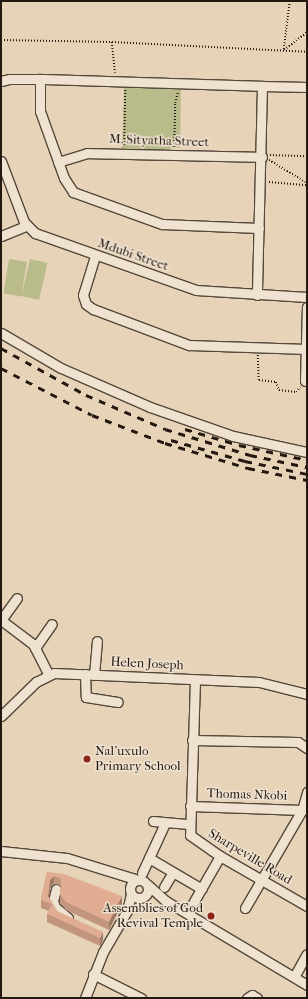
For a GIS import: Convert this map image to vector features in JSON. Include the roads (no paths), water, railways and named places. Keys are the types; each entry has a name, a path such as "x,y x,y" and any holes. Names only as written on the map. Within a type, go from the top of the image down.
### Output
{"street":[{"path":"1,82 10,79 40,79 307,87"},
{"path":"40,79 40,111 66,184 73,192 154,222 178,226 259,228"},
{"path":"258,295 262,156 262,86"},
{"name":"M. Sityatha Street","path":"58,162 82,154 123,153 262,156"},
{"path":"1,161 26,226 1,236"},
{"name":"Mdubi Street","path":"26,226 35,233 95,256 196,290 307,297"},
{"path":"95,256 83,295 86,304 93,310 189,345 306,349"},
{"path":"305,381 307,307"},
{"path":"1,333 61,368 150,407 233,436 307,452"},
{"path":"1,716 48,674 35,648 1,620 17,598"},
{"path":"35,648 52,624"},
{"path":"97,641 86,698 118,702"},
{"name":"Helen Joseph","path":"48,674 259,682 307,694"},
{"path":"153,821 189,824 195,680"},
{"path":"192,740 298,742 307,748"},
{"path":"245,908 302,810 307,792"},
{"name":"Thomas Nkobi","path":"190,806 302,810"},
{"path":"127,911 132,883 140,876 165,823"},
{"name":"Sharpeville Road","path":"189,824 192,837 220,856 307,906"},
{"path":"1,851 67,858 115,874 140,876 166,901 307,985"},
{"path":"193,903 220,856"},
{"path":"149,858 202,889"},
{"path":"164,887 173,872"},
{"path":"115,874 130,892 142,898 166,901"},
{"path":"85,998 93,974 111,937 127,911 148,892 148,885"},
{"path":"56,889 55,907 62,915 78,923"},
{"path":"99,932 111,937"},
{"path":"294,977 307,954"},
{"path":"93,974 138,998"},
{"path":"247,998 252,995 257,998"}],"railway":[{"path":"1,348 86,395 165,429 250,455 307,467"},
{"path":"1,368 92,415 165,443 248,468 307,480"},
{"path":"185,429 239,445 307,460"},
{"path":"171,440 245,461 307,474"}],"place":[{"name":"Nal'uxulo Primary School","path":"87,759"},
{"name":"Assemblies of God Revival Temple","path":"211,916"}]}
